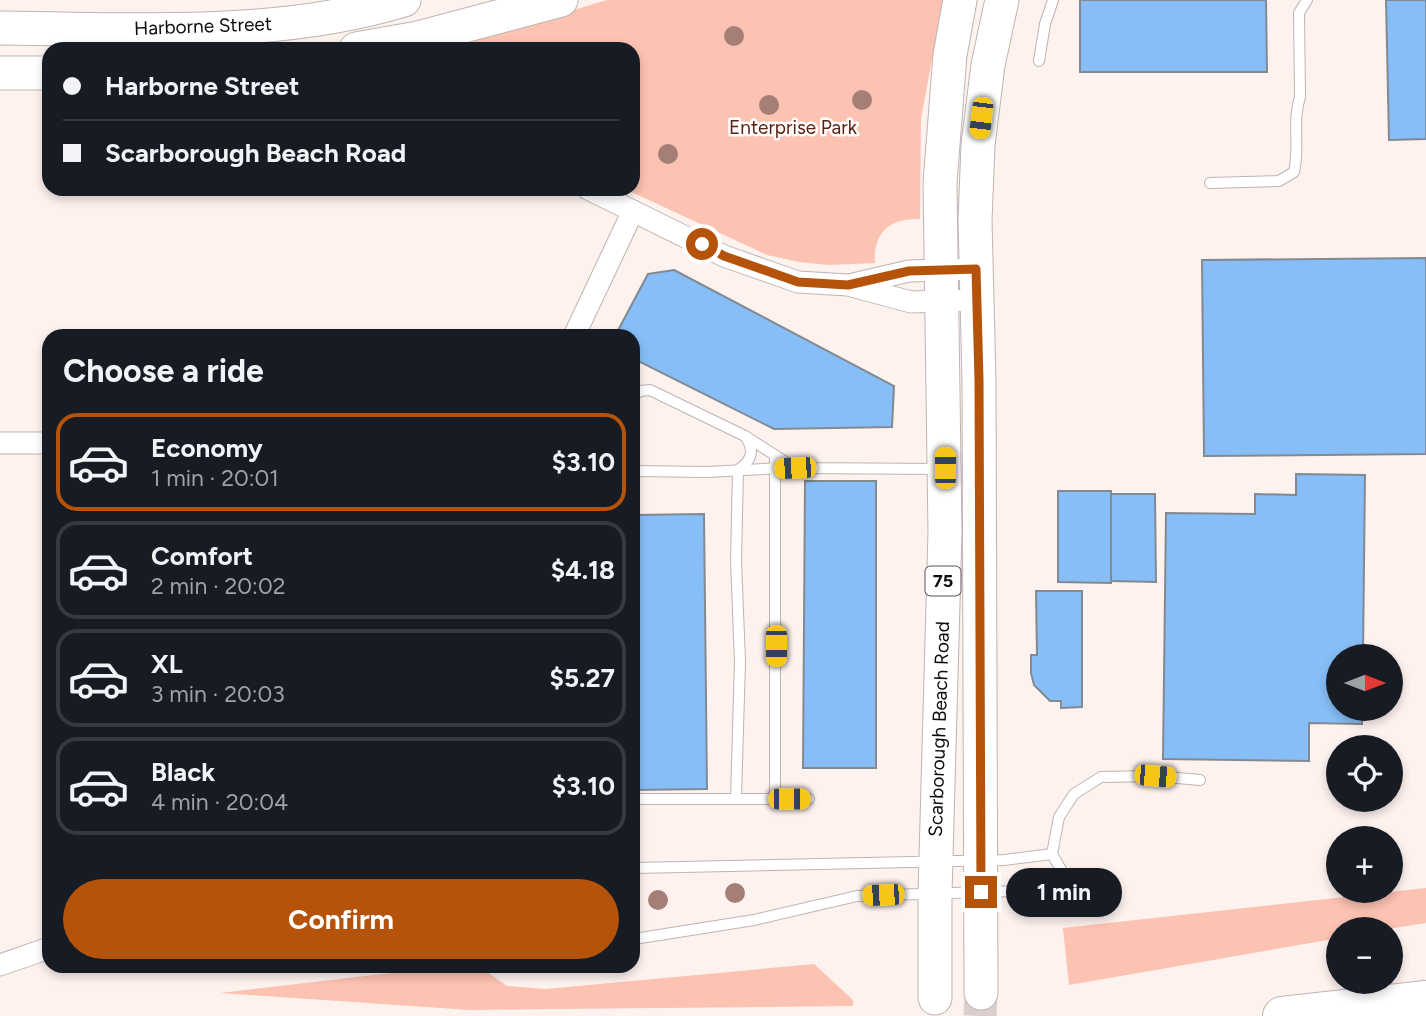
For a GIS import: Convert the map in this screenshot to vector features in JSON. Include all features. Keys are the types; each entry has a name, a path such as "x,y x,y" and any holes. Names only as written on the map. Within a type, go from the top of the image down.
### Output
{"highway":[{"path":"1282,1016 1426,1000"}],"main road":[{"name":"Harborne Street","path":"0,28 208,30 302,22 404,0"},
{"path":"420,42 561,0"},
{"name":"Scarborough Beach Road","path":"935,998 934,893 945,532 940,183 950,55 960,0"},
{"name":"Scarborough Beach Road","path":"981,993 975,219 978,145 988,65 1002,0"},
{"path":"0,74 42,73"}],"street":[{"path":"602,196 724,256 798,282 848,285 911,302 942,286 976,285"},
{"path":"577,329 633,211"},
{"path":"848,285 909,271 942,286 976,285"},
{"path":"0,443 42,443"},
{"path":"0,965 42,950"}],"lane":[{"path":"1039,61 1045,24 1053,0"},
{"path":"1210,183 1279,181 1294,172 1296,109 1300,97 1299,13 1307,0"},
{"path":"640,391 650,390 745,436 795,468"},
{"path":"738,470 748,464 751,455 751,445 745,436"},
{"path":"775,455 775,799"},
{"path":"640,471 945,468"},
{"path":"736,798 740,661 736,561 738,470"},
{"path":"1070,886 1052,854 1059,817 1074,794 1101,777 1155,776 1200,780"},
{"path":"640,799 809,799"},
{"path":"640,938 754,920 857,896 934,893 1052,854"},
{"path":"640,868 935,860 981,876 1070,886 1108,881"}],"green space":[{"name":"Enterprise Park","path":"607,0 943,0 921,119 920,219 900,221 886,229 877,243 875,263 829,265 767,255 640,196 640,42 466,42"},
{"path":"1426,888 1426,923 1403,927 1403,917 1326,917 1326,940 1069,985 1063,928 1326,899 1326,903 1403,903 1403,891"},
{"path":"814,964 853,1000 853,1006 470,1010 220,993 390,973 489,973 507,986 546,989"}],"building":[{"path":"1080,0 1266,0 1267,72 1080,72"},
{"path":"1386,0 1426,0 1426,139 1389,140"},
{"path":"1426,258 1426,454 1204,456 1202,260"},
{"path":"674,270 894,386 892,427 774,429 640,362 640,329 619,329 648,274"},
{"path":"1296,474 1365,475 1363,644 1326,644 1326,721 1362,721 1362,724 1309,723 1309,761 1163,759 1166,513 1255,514 1255,494 1296,495"},
{"path":"805,481 876,481 876,768 803,768"},
{"path":"1058,491 1111,491 1111,583 1058,582"},
{"path":"1111,494 1155,494 1156,582 1111,581"},
{"path":"704,514 707,789 640,790 640,515"},
{"path":"1036,591 1082,591 1082,707 1061,708 1061,701 1050,701 1034,685 1031,655 1037,655"}],"tunnel":[{"path":"980,1016 981,993"}],"route":[{"path":"702,244 724,256 798,282 848,285 909,271 976,269 979,380 981,892"}]}
